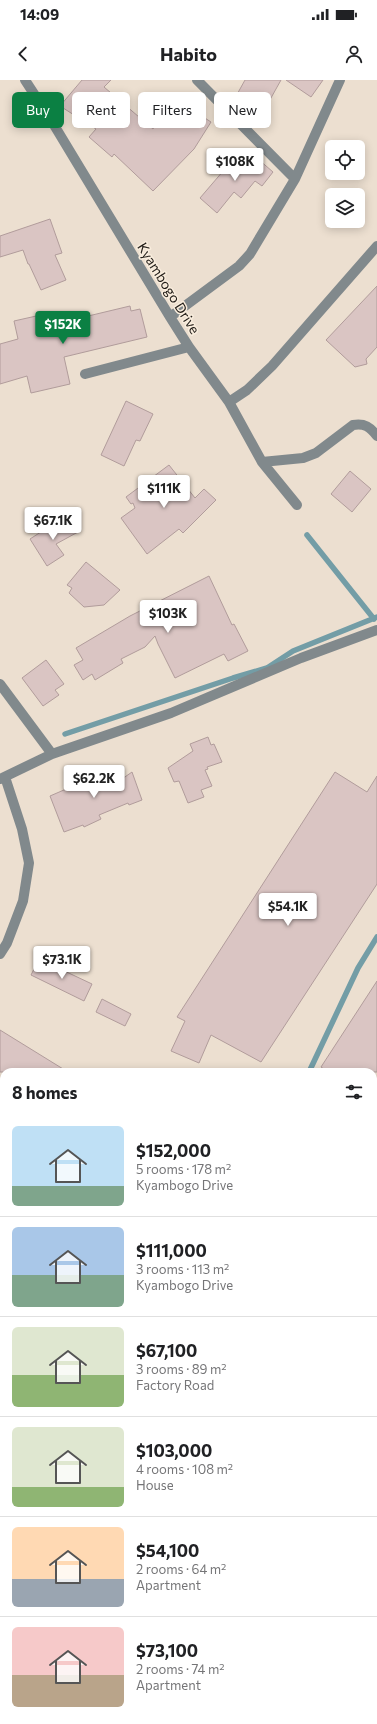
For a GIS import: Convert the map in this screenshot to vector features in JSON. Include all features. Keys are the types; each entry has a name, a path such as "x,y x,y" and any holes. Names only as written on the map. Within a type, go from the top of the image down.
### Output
{"street":[{"name":"Kyambogo Drive","path":"25,80 51,120 189,347 229,402 262,462 297,505"},
{"path":"197,80 295,179"},
{"path":"170,317 239,266 250,254 295,179 340,80"},
{"path":"229,402 247,390 272,366 377,246"},
{"path":"85,374 189,347"},
{"path":"262,462 303,458 316,452 353,425 360,424 368,426 377,436"},
{"path":"0,954 7,943 23,901 29,863 22,829 2,778 52,754 171,713 301,658 377,630"},
{"path":"0,684 52,754"}],"building":[{"path":"82,80 111,80 104,87 110,92 72,92 72,114 64,109 64,101"},
{"path":"245,80 281,80 271,98 271,92 238,92"},
{"path":"286,80 323,80 311,97"},
{"path":"130,109 138,116 138,128 206,128 206,119 211,122 194,149 153,191 114,154 112,157 89,137 96,129 94,128 130,128"},
{"path":"236,156 250,168 258,159 273,172 262,186 255,181 241,198 234,192 217,213 200,198"},
{"path":"50,219 62,253 55,255 66,280 41,290 23,250 0,257 0,236"},
{"path":"377,286 377,347 366,359 367,364 355,367 326,340"},
{"path":"130,306 131,311 140,309 147,337 64,357 70,384 31,393 27,376 0,384 0,344 18,339 14,321 54,312 57,329 86,323 84,317"},
{"path":"126,401 153,414 140,441 136,440 124,466 101,455"},
{"path":"169,465 195,498 204,489 216,500 183,533 179,529 147,554 121,518 135,508 133,503 131,504 126,497"},
{"path":"350,471 371,489 352,512 331,494"},
{"path":"72,519 78,532 56,544 64,555 47,566 30,539 47,528 48,531"},
{"path":"86,562 120,590 104,605 84,607 69,593 72,588 67,585"},
{"path":"209,576 232,625 234,624 248,651 228,661 224,654 175,678 155,636 145,647 121,659 123,663 95,680 92,674 83,680 74,665 83,660 76,648 130,616"},
{"path":"46,660 64,684 55,690 59,695 43,706 22,678"},
{"path":"208,737 211,745 214,744 222,762 207,767 208,769 205,770 212,786 201,790 204,797 188,803 179,781 174,782 168,768 193,751 190,744"},
{"path":"116,771 122,779 132,772 142,800 129,805 128,803 99,815 101,819 84,827 83,825 64,832 50,796 94,777 95,778"},
{"path":"335,772 367,792 377,776 377,884 261,1062 211,1035 199,1063 171,1051 185,1021 177,1017"},
{"path":"39,959 92,984 84,1001 31,975"},
{"path":"377,981 377,1068 321,1067"},
{"path":"102,999 131,1014 125,1026 96,1012"},
{"path":"0,1030 62,1068 0,1068"}],"waterway":[{"path":"307,535 374,619"},
{"path":"65,734 267,668 293,651 377,617"},
{"path":"311,1068 358,968 377,937"}]}
